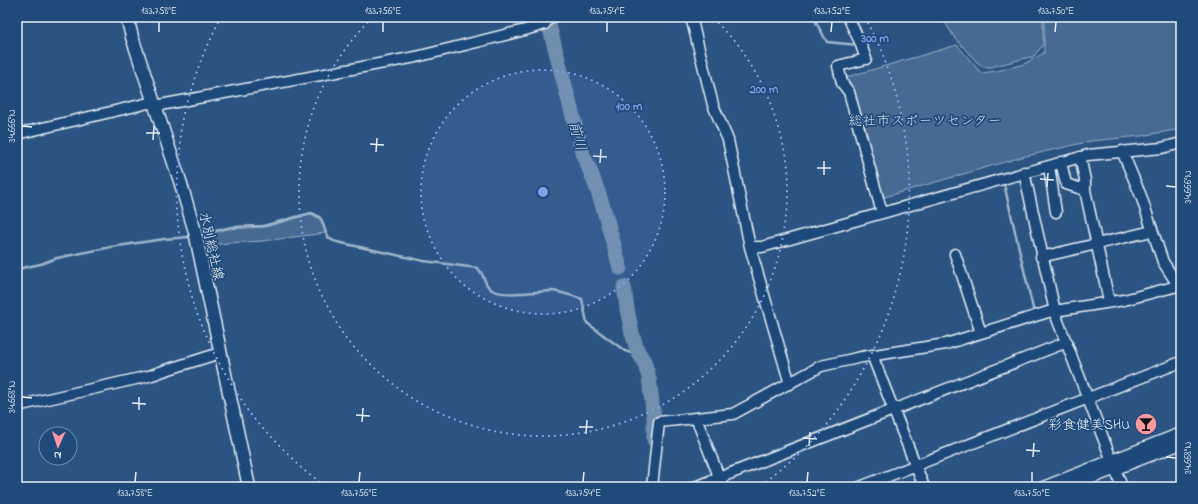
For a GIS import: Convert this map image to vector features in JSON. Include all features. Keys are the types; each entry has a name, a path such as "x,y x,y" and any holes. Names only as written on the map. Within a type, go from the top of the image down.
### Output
{"main road":[{"name":"水別総社線","path":"127,17 132,37 180,181 195,232 249,487"}],"street":[{"path":"692,17 713,105 728,140 750,247 789,381"},
{"path":"848,17 866,59 838,66 842,83 849,92 882,213"},
{"path":"17,134 154,104 416,57 525,30 545,24 550,18"},
{"path":"750,247 762,247 1088,155 1162,148 1181,143"},
{"path":"652,487 659,422 733,414 789,381 821,366 872,355 946,344 980,330 1053,309 1109,300 1124,300 1178,285 1163,262 1141,196 1122,151"},
{"path":"1080,157 1085,180 1085,190 1109,300"},
{"path":"1061,162 1066,184 1085,190"},
{"path":"1048,166 1056,212"},
{"path":"1024,172 1053,309 1122,487"},
{"path":"1041,257 1152,231"},
{"path":"955,254 980,330"},
{"path":"696,487 1067,342"},
{"path":"17,406 149,376 220,353"},
{"path":"872,355 893,410 918,465 924,487"},
{"path":"860,487 1181,362"},
{"path":"696,418 720,477"},
{"path":"1069,487 1181,433"},
{"path":"1043,487 1181,444"}],"green space":[{"path":"942,17 1043,17 1043,45 1034,56 991,67 983,67 954,37"},
{"name":"総社市スポーツセンター","path":"1044,17 1181,17 1181,129 1141,136 1091,141 1022,157 881,198 847,77 957,45 981,73 997,71 1024,64 1044,53"},
{"path":"311,214 320,219 326,233 206,246 204,235 227,229 265,227"}],"waterway":[{"path":"814,17 827,42 858,45"},
{"name":"前川","path":"549,25 583,155 600,196 620,268"},
{"path":"1004,184 1034,313"},
{"path":"206,233 232,227 263,226 311,213 322,220 329,238 337,242 424,261 477,268 480,270 489,288 497,292 513,293 552,291 582,299 587,323 625,351 640,356"},
{"path":"17,269 41,264 57,258 111,247 189,237"},
{"name":"前川","path":"624,287 632,333 638,352 644,361 649,378 654,419 654,440"},
{"path":"983,327 1014,318"},
{"path":"844,356 863,351 881,349"},
{"path":"719,472 887,406"},
{"path":"900,412 917,455"},
{"path":"680,487 715,473"}],"place":[{"name":"彩食健美SHU","path":"1146,424"}]}
